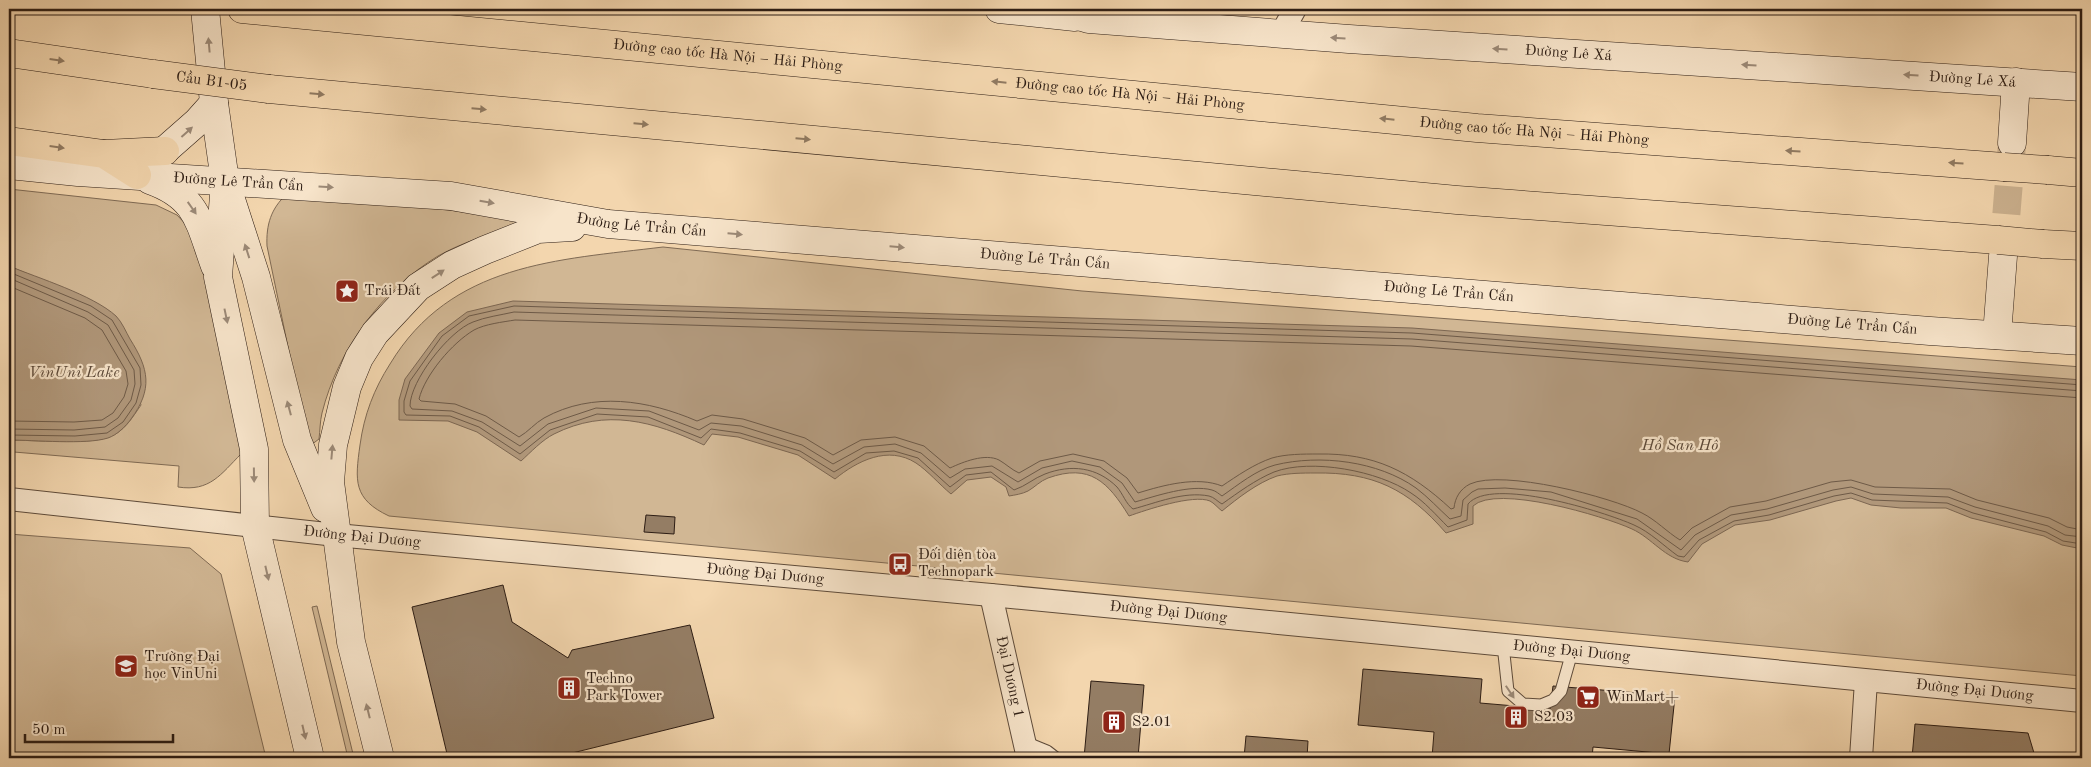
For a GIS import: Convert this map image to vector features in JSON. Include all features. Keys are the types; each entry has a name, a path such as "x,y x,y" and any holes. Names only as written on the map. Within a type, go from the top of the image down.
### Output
{"highway":[{"name":"Đường cao tốc Hà Nội – Hải Phòng","path":"250,10 1477,128 2008,155 2048,170 2082,173"},
{"name":"Cầu B1-05","path":"9,53 269,89 1457,200 2000,248"},
{"path":"9,141 104,154 165,150"},
{"path":"104,154 137,175"},
{"path":"2000,248 2043,244 2082,246"}],"main road":[{"path":"205,9 214,103 225,180 256,277 297,440 336,536"},
{"path":"999,9 1089,19"},
{"name":"Đường Lê Xá","path":"1056,9 1089,19 1281,34 2082,87"},
{"path":"2008,155 2016,82"},
{"path":"214,103 197,122 137,175 166,186 185,198 196,213 218,277 254,449 255,526 310,758"},
{"name":"Đường Lê Trần Cẩn","path":"9,165 451,196 608,224 1997,335 2082,340"},
{"path":"218,277 225,180"},
{"path":"380,758 351,642 330,482 332,445 347,387 359,358 375,333 397,307 418,287 452,265 538,229 608,224"},
{"path":"1997,335 2000,248"}],"street":[{"path":"1281,34 1295,9"},
{"name":"Đường Đại Dương","path":"9,499 336,536 991,594 2082,701"},
{"name":"Đại Dương 1","path":"991,594 1026,750"},
{"path":"1860,758 1866,681"}],"lane":[{"path":"1503,645 1508,692 1523,704 1540,705 1553,700 1561,691 1572,652"},
{"path":"1026,750 1047,751 1056,758"}],"shaded area":[{"path":"9,189 156,205 177,215 204,244 241,454 221,475 199,487 178,487 179,466 14,452 12,474 9,474 9,440 88,441 109,437 119,432 127,424 141,405 116,317 94,302 9,266"},
{"path":"287,194 333,196 514,218 517,226 467,242 438,256 398,286 381,304 365,323 339,366 329,389 322,413 319,439 311,445 308,443 267,246 267,231 273,211"},
{"path":"663,247 1082,291 2082,367 2082,676 389,516 377,510 363,496 357,479 357,469 364,423 370,403 390,364 415,331 443,305 475,286 510,272 546,263"},
{"name":"Trường Đại học VinUni","path":"9,534 190,548 221,574 266,758 9,758"},
{"path":"317,606 354,758 348,758 312,607"}],"water":[{"name":"VinUni Lake","path":"9,266 94,301 116,316 122,324 141,360 146,379 143,398 138,408 131,419 115,435 87,441 9,440"},
{"name":"Hồ San Hô","path":"513,301 1412,328 2082,380 2082,549 2062,545 2044,536 1971,518 1946,508 1901,508 1871,505 1851,498 1770,520 1735,525 1702,544 1688,562 1672,557 1639,533 1618,523 1551,504 1526,500 1504,498 1485,500 1473,506 1473,524 1446,533 1418,505 1403,494 1372,480 1336,473 1301,473 1277,476 1255,487 1222,511 1210,501 1202,499 1181,501 1129,516 1105,485 1087,474 1063,474 1048,478 1028,491 1011,496 1009,496 1006,487 991,477 967,480 951,494 916,463 895,455 884,455 863,461 835,479 798,455 738,437 712,434 704,445 666,429 648,424 611,420 592,421 554,434 521,461 477,432 448,421 399,420 399,400 405,379 439,333 467,312"}],"building":[{"path":"646,515 675,517 674,534 644,532"},
{"name":"Techno Park Tower","path":"503,585 512,622 568,658 572,650 690,625 714,718 552,758 448,758 412,607"},
{"name":"S2.03","path":"1363,669 1482,679 1480,703 1550,709 1553,686 1675,696 1669,754 1593,747 1592,758 1432,758 1434,732 1358,725"},
{"name":"S2.01","path":"1091,681 1144,685 1138,758 1084,758"},
{"path":"1915,724 2028,733 2034,753 2082,758 1912,758"},
{"path":"1246,736 1308,741 1307,758 1244,758"}],"tunnel":[{"path":"2003,256 2012,144"}],"place":[{"name":"Trái Đất","path":"347,291"},
{"name":"Đối diện tòa Technopark","path":"900,564"},
{"name":"Trường Đại học VinUni","path":"126,666"},
{"name":"Techno Park Tower","path":"569,688"},
{"name":"WinMart+","path":"1588,697"},
{"name":"S2.03","path":"1516,717"},
{"name":"S2.01","path":"1114,722"}]}
